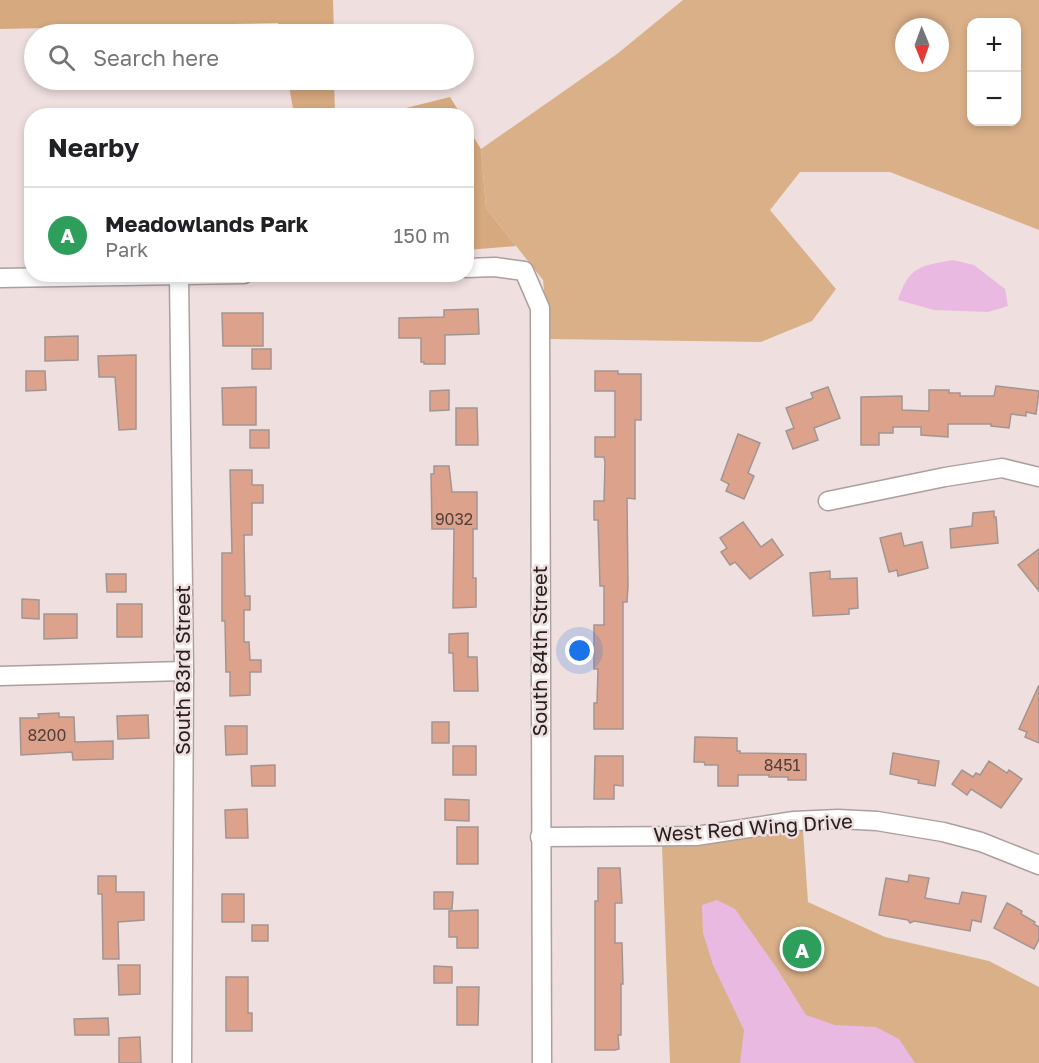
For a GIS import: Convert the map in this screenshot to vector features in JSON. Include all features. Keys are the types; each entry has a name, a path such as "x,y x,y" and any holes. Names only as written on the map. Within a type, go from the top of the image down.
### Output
{"street":[{"name":"South 84th Street","path":"474,268 495,267 524,271 540,308 542,1063"},
{"path":"0,278 24,278"},
{"name":"South 83rd Street","path":"179,282 184,671 182,1063"},
{"path":"828,501 1002,468 1039,477"},
{"path":"0,676 184,671"},
{"name":"West Red Wing Drive","path":"540,837 696,836 794,821 838,819 877,821 943,832 1037,858"}],"shaded area":[{"path":"0,0 333,0 334,24 24,24 24,28 0,29"},
{"path":"683,0 1039,0 1039,230 890,172 800,172 770,210 836,289 812,321 761,342 549,339 543,280 486,208 481,149 617,54"},
{"path":"290,90 334,90 335,108 293,108"},
{"path":"450,97 457,108 406,108"},
{"path":"474,138 481,149 486,208 516,246 474,249"},
{"path":"953,260 974,265 1005,289 1008,306 988,312 934,310 898,300 912,274 924,266"},
{"path":"803,830 808,902 885,937 989,961 1039,987 1039,1063 670,1063 662,846"},
{"path":"717,900 735,909 806,1015 835,1025 876,1027 899,1039 915,1063 740,1063 744,1030 713,965 703,933 702,905"}],"building":[{"path":"478,309 479,334 445,335 445,364 421,362 421,338 399,338 399,318 444,317 444,310"},
{"path":"222,313 263,313 263,346 223,346"},
{"path":"78,336 78,360 45,361 45,337"},
{"path":"252,349 271,349 271,369 252,369"},
{"path":"136,355 136,429 119,430 115,377 99,377 98,356"},
{"path":"26,371 45,371 46,390 26,391"},
{"path":"595,371 641,374 641,420 635,420 635,499 627,498 628,586 627,602 623,602 623,729 594,729 598,669 594,669 594,625 604,625 604,586 600,586 598,520 594,520 594,501 604,501 605,462 604,457 595,457 595,437 615,437 615,391 595,391"},
{"path":"996,386 1039,391 1036,414 1026,412 1026,416 1011,414 1009,428 991,426 991,424 948,424 948,437 921,435 921,427 893,427 893,433 879,433 879,445 861,445 861,397 902,396 902,410 929,411 929,390 949,390 949,393 960,393 960,396 994,396"},
{"path":"256,387 256,425 223,425 222,388"},
{"path":"828,387 840,418 814,428 818,440 793,449 786,431 794,428 786,408 813,398 811,393"},
{"path":"449,390 449,410 430,411 430,391"},
{"path":"456,408 477,408 478,445 456,445"},
{"path":"250,430 269,430 269,448 250,448"},
{"path":"738,434 760,443 748,473 754,476 744,499 726,491 729,484 721,480"},
{"path":"434,466 449,466 452,492 477,492 477,529 473,529 473,578 476,578 476,607 453,608 454,529 432,529 431,474 434,474"},
{"path":"230,470 252,470 252,485 263,485 263,503 252,503 252,535 244,535 245,596 250,596 250,610 244,610 244,642 249,642 250,660 261,660 261,672 250,672 250,695 230,696 230,672 226,672 225,621 222,621 222,553 232,553"},
{"path":"994,511 998,543 951,548 950,529 972,526 973,513"},
{"path":"743,522 761,547 772,539 783,555 750,579 735,562 730,565 721,552 727,548 720,538"},
{"path":"901,533 904,546 922,542 928,568 898,576 897,570 889,572 880,538"},
{"path":"1039,549 1039,591 1018,565"},
{"path":"830,571 830,579 857,578 858,608 849,609 849,614 813,616 810,573"},
{"path":"106,574 126,574 126,592 107,592"},
{"path":"22,599 39,600 39,619 22,618"},
{"path":"117,604 142,604 142,637 117,637"},
{"path":"44,614 77,614 77,638 44,639"},
{"path":"468,633 468,657 477,657 478,691 454,691 453,653 449,653 449,634"},
{"path":"1039,685 1039,743 1025,737 1027,732 1019,729"},
{"path":"59,713 59,717 74,717 75,742 113,741 113,759 73,760 72,752 21,755 20,718 39,718 38,714"},
{"path":"148,715 149,738 118,739 117,716"},
{"path":"432,722 449,722 449,743 432,743"},
{"path":"225,726 247,726 247,754 226,755"},
{"path":"695,737 737,738 737,751 740,753 806,754 806,780 788,780 788,777 769,777 769,775 738,775 738,786 718,786 718,765 694,762"},
{"path":"453,746 476,746 476,775 453,775"},
{"path":"893,753 939,761 935,786 890,774"},
{"path":"595,756 623,756 623,786 614,785 614,799 594,799"},
{"path":"989,761 1007,773 1009,770 1022,779 1001,808 971,789 967,795 952,784 962,770 973,777 976,773 980,775"},
{"path":"275,765 275,786 252,786 251,766"},
{"path":"445,799 469,800 469,821 445,820"},
{"path":"247,809 248,838 226,838 225,810"},
{"path":"457,827 478,827 478,864 457,864"},
{"path":"598,868 620,868 622,903 615,903 615,943 622,943 623,984 621,984 621,1035 618,1035 619,1049 615,1050 595,1050 595,901 598,901"},
{"path":"909,875 929,878 925,898 959,904 962,892 986,896 981,922 972,920 970,931 914,921 910,923 908,920 879,915 886,878 908,882"},
{"path":"98,876 116,876 116,892 144,892 144,920 118,922 119,959 103,959 102,894 98,894"},
{"path":"434,892 453,892 452,909 434,909"},
{"path":"222,894 244,894 244,922 222,922"},
{"path":"1007,903 1022,911 1021,914 1039,927 1039,939 1034,949 994,928"},
{"path":"478,910 478,948 457,948 457,937 449,937 449,911"},
{"path":"252,925 268,925 268,941 252,941"},
{"path":"118,965 140,965 140,994 119,995"},
{"path":"434,966 452,967 452,983 434,983"},
{"path":"226,977 248,977 248,1013 252,1013 252,1031 226,1031"},
{"path":"457,987 479,987 478,1025 457,1025"},
{"path":"108,1018 109,1035 75,1035 74,1019"},
{"path":"140,1037 141,1063 119,1063 119,1038"}],"place":[{"name":"Meadowlands Park","path":"802,949"}]}
